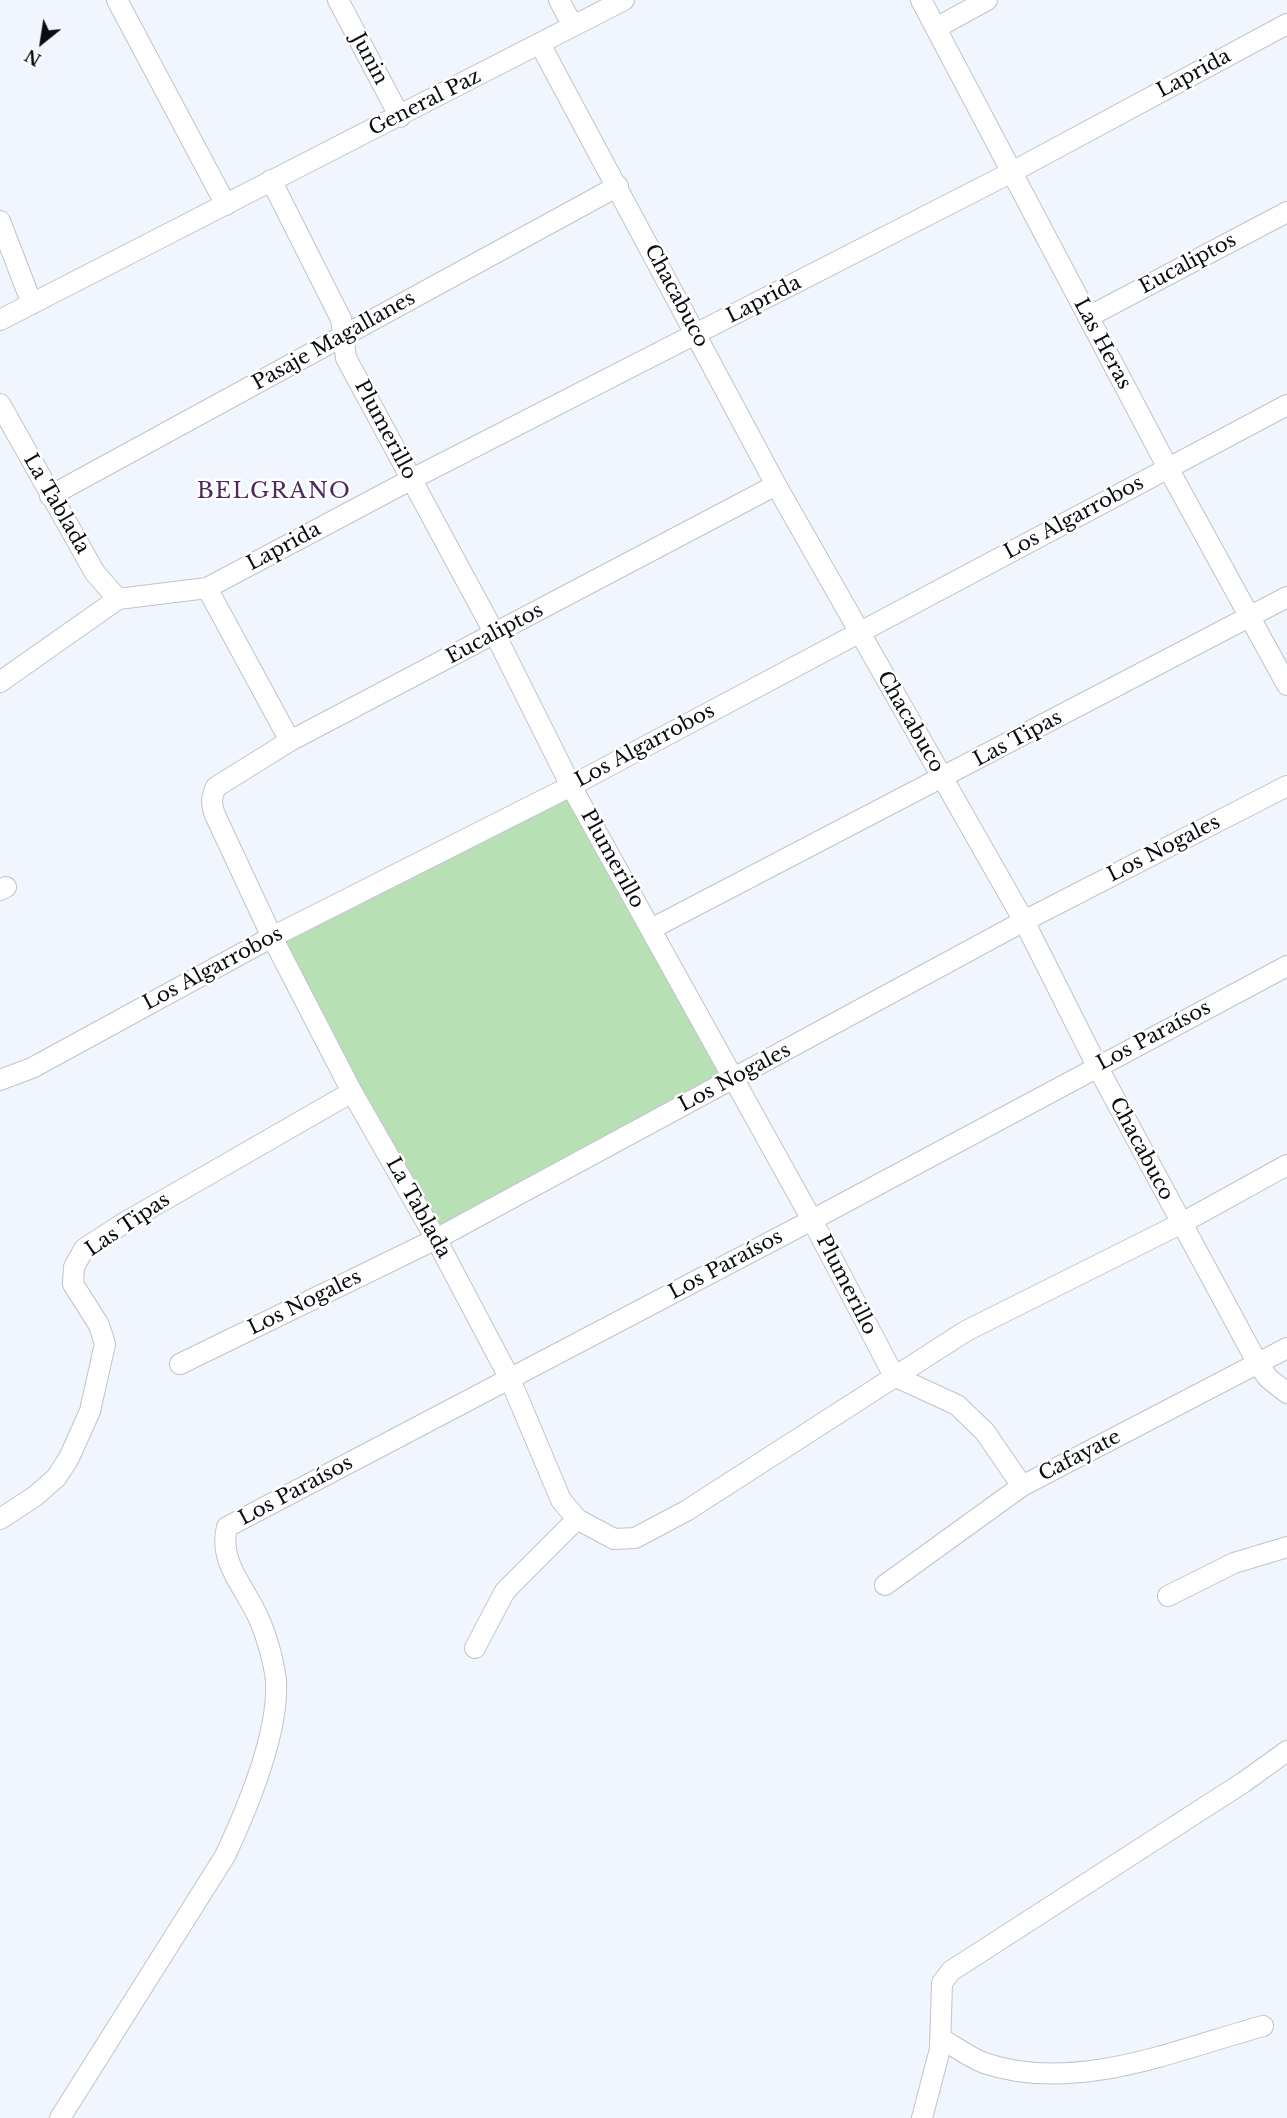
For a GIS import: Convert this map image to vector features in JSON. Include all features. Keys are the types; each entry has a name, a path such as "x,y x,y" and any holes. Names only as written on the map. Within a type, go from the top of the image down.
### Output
{"street":[{"path":"117,0 226,205"},
{"name":"Junin","path":"338,0 400,117"},
{"path":"559,0 573,26"},
{"name":"General Paz","path":"0,320 271,180 400,117 624,0"},
{"name":"Las Heras","path":"921,0 1168,468 1287,685"},
{"path":"936,28 987,0"},
{"name":"Laprida","path":"207,588 412,479 1012,172 1287,24"},
{"name":"Chacabuco","path":"540,44 857,632 1024,921 1097,1066 1258,1364 1268,1378 1287,1393"},
{"name":"Plumerillo","path":"271,180 341,319 346,358 495,634 571,786 735,1078 894,1376"},
{"name":"Pasaje Magallanes","path":"50,496 618,186"},
{"name":"Eucaliptos","path":"1088,317 1287,212"},
{"path":"0,221 32,304"},
{"name":"La Tablada","path":"0,404 95,573 118,599"},
{"name":"Los Algarrobos","path":"0,1080 32,1068 272,937 571,786 1287,405"},
{"name":"Eucaliptos","path":"216,787 290,741 776,485"},
{"path":"0,682 118,599 207,588 290,741"},
{"name":"Las Tipas","path":"651,929 1287,597"},
{"name":"Los Nogales","path":"180,1364 436,1239 1024,921 1287,786"},
{"name":"La Tablada","path":"216,787 211,804 272,937 352,1092 436,1239 510,1379 561,1500 578,1519 614,1539 635,1538 686,1511 966,1331 1182,1223 1287,1165"},
{"name":"Los Paraísos","path":"60,2118 91,2065 225,1856 243,1816 270,1733 276,1681 259,1619 226,1559 223,1542 226,1527 812,1220 1287,966"},
{"name":"Las Tipas","path":"0,1519 34,1497 56,1478 69,1458 90,1411 105,1344 99,1326 73,1284 74,1267 84,1249 124,1223 352,1092"},
{"name":"Cafayate","path":"885,1585 1022,1486 1287,1348"},
{"path":"894,1376 957,1405 985,1432 1022,1486"},
{"path":"476,1648 505,1591 578,1519"},
{"path":"1168,1596 1234,1563 1287,1547"},
{"path":"922,2118 933,2082 940,2038 942,1983 951,1971 1244,1782 1287,1751"},
{"path":"940,2038 984,2062 1029,2071 1070,2072 1112,2068 1263,2026"}],"green space":[{"path":"571,786 735,1078 436,1239 272,937"}],"district":[{"name":"BELGRANO","path":"274,492"}]}
